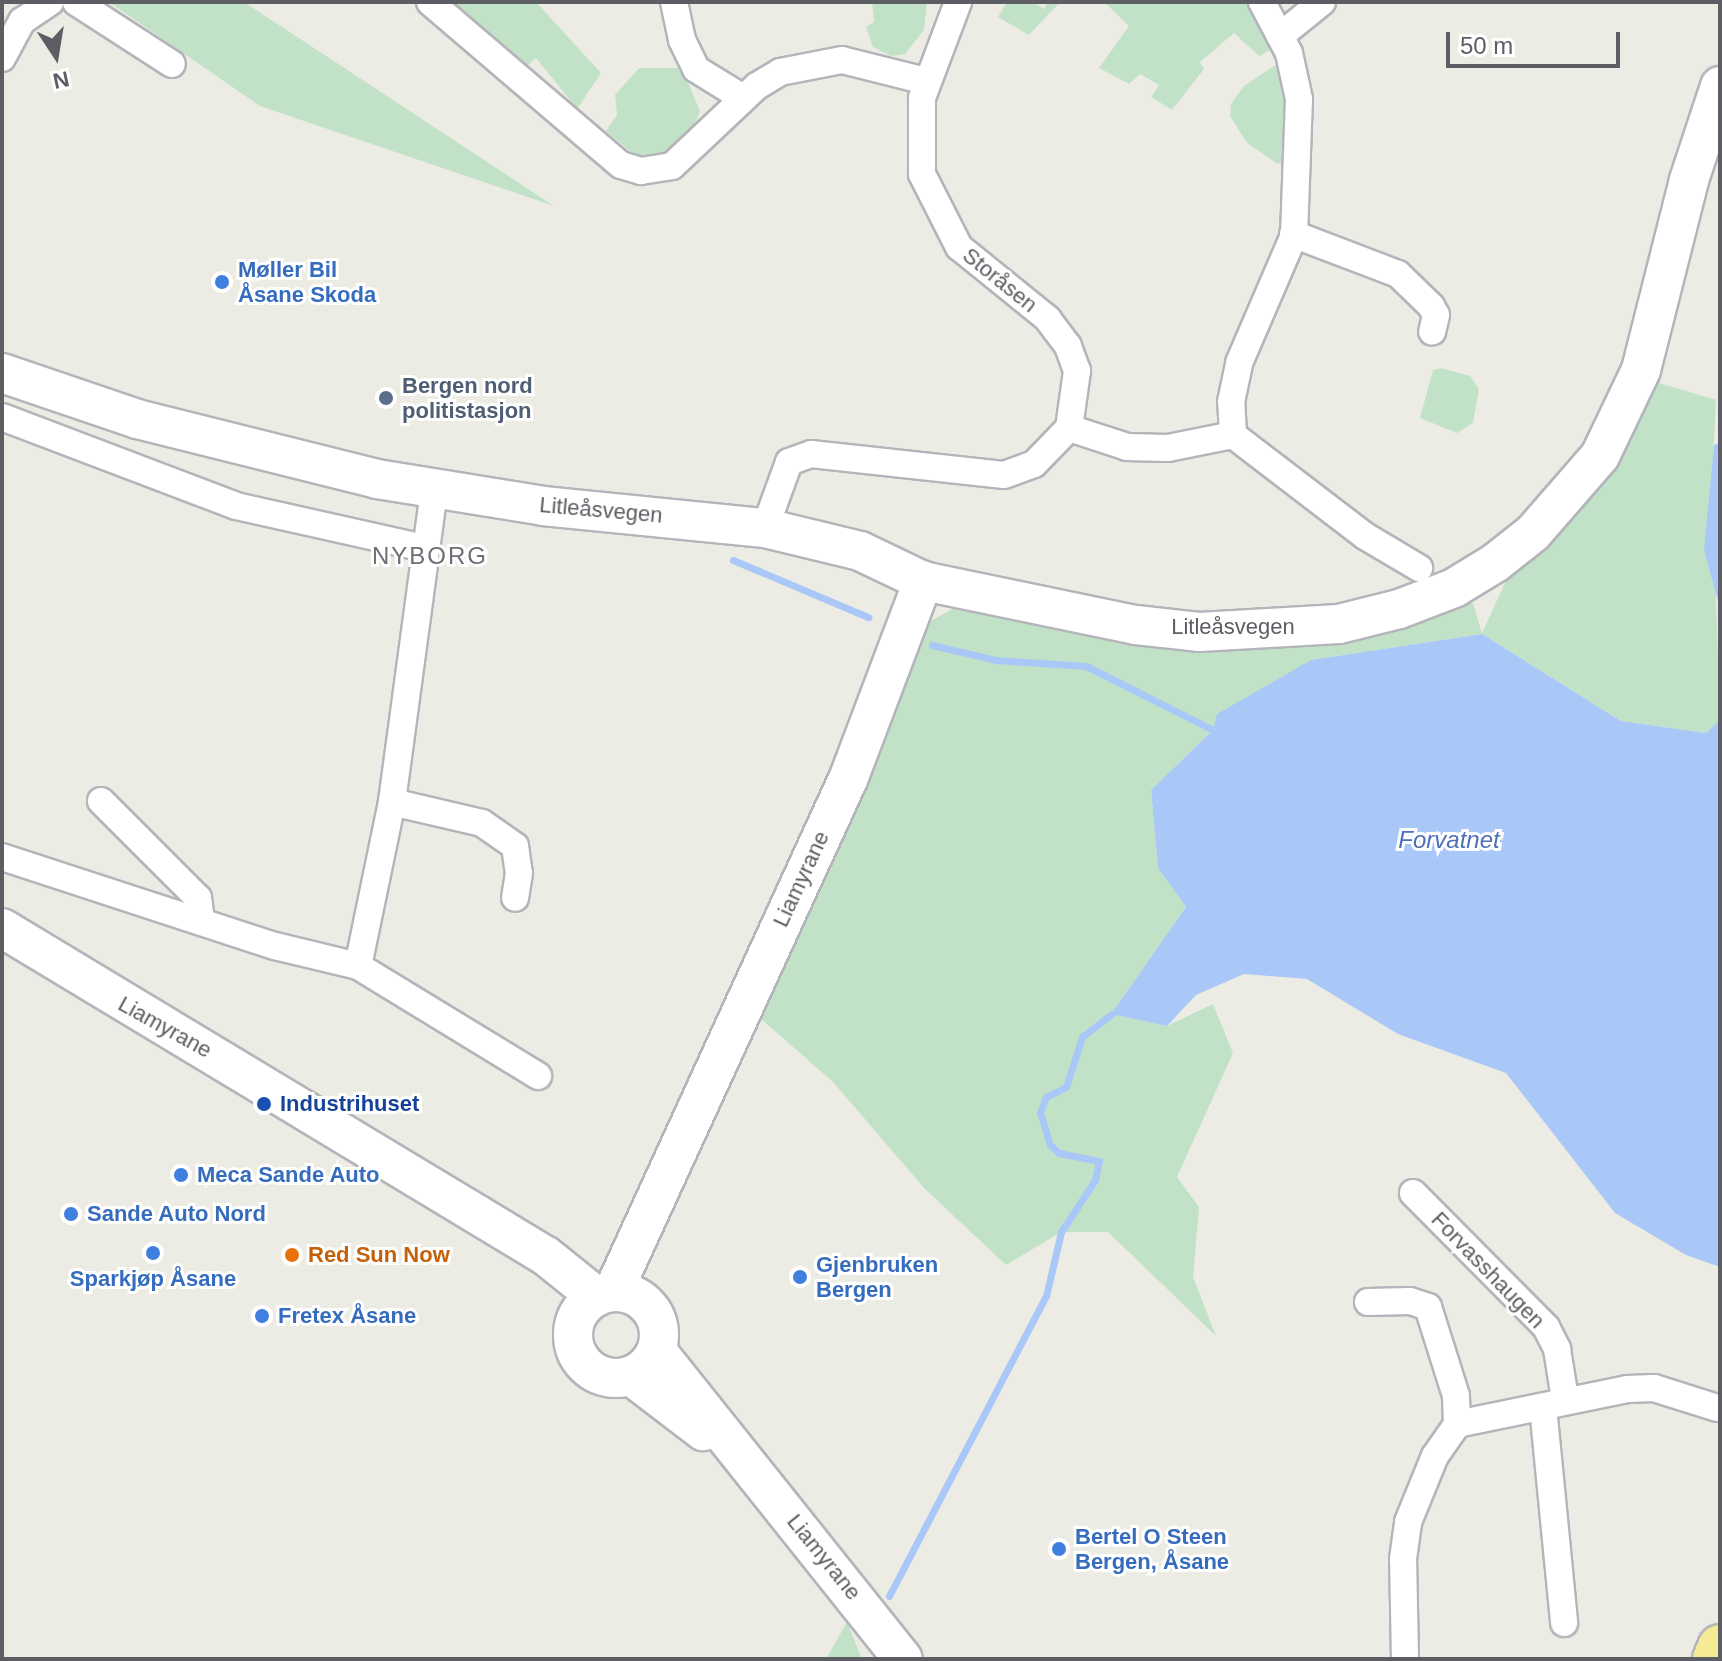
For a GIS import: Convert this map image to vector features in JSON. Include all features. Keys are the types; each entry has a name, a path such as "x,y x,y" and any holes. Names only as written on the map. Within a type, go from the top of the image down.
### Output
{"highway":[{"path":"1715,1659 1720,1647"}],"street":[{"path":"2,58 22,21 50,2"},
{"path":"76,2 172,64"},
{"path":"430,2 621,165 641,171 672,166 743,98 780,72 833,61 865,62 926,81"},
{"path":"674,2 682,40 696,69 743,98"},
{"name":"Storåsen","path":"958,2 926,81 922,174 936,211 959,247 1048,319 1068,346 1077,371 1069,428"},
{"path":"1233,435 1231,402 1239,363 1293,234 1299,99 1293,64 1262,2"},
{"path":"1280,36 1322,2"},
{"name":"Litleåsvegen","path":"2,373 137,419 434,491 765,528 860,551 923,581 1136,625 1267,631 1339,624 1399,609 1454,588 1495,563 1566,500 1600,456 1626,407 1720,86"},
{"path":"1293,234 1398,274 1431,306 1436,315 1432,332"},
{"path":"2,417 236,506 424,548"},
{"path":"765,528 776,484 789,462 811,454 1004,475 1034,464 1069,428 1127,447 1168,448 1233,435 1365,536 1419,568"},
{"path":"358,966 392,802 434,491"},
{"name":"Liamyrane","path":"2,928 493,1224 607,1303 657,1252 668,1173 849,777 923,581"},
{"path":"101,801 198,898 201,920"},
{"path":"392,802 482,823 515,846 519,873 515,898"},
{"path":"2,857 358,966 538,1076"},
{"name":"Forvasshaugen","path":"1413,1193 1546,1327 1557,1349 1554,1403 1564,1623"},
{"path":"1368,1302 1410,1301 1428,1307 1456,1396 1457,1424 1435,1456 1408,1522 1403,1559 1405,1659"},
{"path":"607,1303 658,1324 644,1363 610,1378 582,1362 574,1342 607,1303"},
{"name":"Liamyrane","path":"644,1363 741,1459 903,1659"},
{"path":"1457,1424 1554,1403 1654,1388 1717,1408"}],"green space":[{"path":"109,2 244,2 554,206 260,106"},
{"path":"440,2 536,2 601,73 577,109 536,58 522,71"},
{"path":"872,2 927,2 924,30 905,54 891,56 873,47 866,27 874,22"},
{"path":"1007,2 1033,2 1044,9 1048,2 1060,2 1029,35 998,17"},
{"path":"1104,2 1248,2 1274,48 1259,56 1234,33 1200,62 1204,69 1172,110 1151,97 1159,85 1140,74 1129,84 1099,68 1129,26"},
{"path":"1280,62 1292,87 1289,159 1278,164 1247,143 1230,116 1231,104 1244,86"},
{"path":"639,68 682,68 700,111 694,126 659,156 635,155 606,131 617,115 615,95"},
{"path":"1441,368 1470,376 1479,389 1473,423 1457,433 1420,418 1433,370"},
{"path":"1656,382 1716,400 1712,478 1720,720 1706,733 1621,721 1482,634 1311,660 1213,730 1151,790 1158,868 1186,907 1111,1014 1167,1026 1213,1004 1233,1053 1177,1177 1199,1207 1193,1277 1216,1336 1108,1232 1061,1232 1006,1265 924,1188 833,1082 753,1012 927,623 954,608 979,603 1109,635 1473,603 1482,633 1510,572 1579,511"},
{"path":"847,1622 862,1659 826,1659"}],"water":[{"path":"1720,443 1720,609 1704,550 1714,445"},
{"name":"Forvatnet","path":"1482,634 1621,721 1706,733 1720,720 1720,1267 1686,1255 1615,1213 1506,1073 1398,1034 1307,979 1244,974 1196,995 1167,1026 1111,1014 1186,907 1158,868 1151,790 1213,730 1217,714 1311,660"}],"waterway":[{"path":"733,560 868,617"},
{"path":"932,645 996,660 1086,666 1213,730"},
{"path":"889,1596 1046,1296 1061,1232 1095,1180 1099,1161 1059,1153 1050,1145 1040,1112 1046,1097 1066,1087 1082,1037 1111,1014"}],"place":[{"name":"Møller Bil Åsane Skoda","path":"222,282"},
{"name":"Bergen nord politistasjon","path":"386,398"},
{"name":"Industrihuset","path":"264,1104"},
{"name":"Meca Sande Auto","path":"181,1175"},
{"name":"Sande Auto Nord","path":"71,1214"},
{"name":"Sparkjøp Åsane","path":"153,1253"},
{"name":"Red Sun Now","path":"292,1255"},
{"name":"Gjenbruken Bergen","path":"800,1277"},
{"name":"Fretex Åsane","path":"262,1316"},
{"name":"Bertel O Steen Bergen, Åsane","path":"1059,1549"}],"district":[{"name":"NYBORG","path":"430,556"}]}
